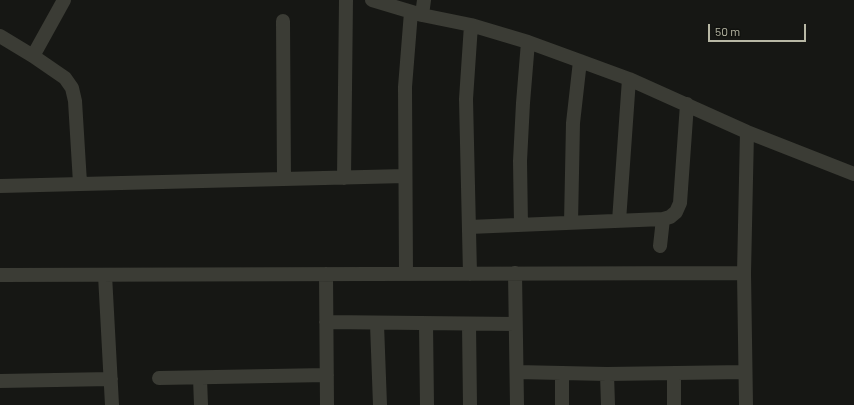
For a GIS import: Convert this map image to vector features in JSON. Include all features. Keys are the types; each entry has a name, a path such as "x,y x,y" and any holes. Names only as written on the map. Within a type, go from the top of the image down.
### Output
{"street":[{"path":"33,56 64,0"},
{"path":"344,178 346,0"},
{"path":"372,0 416,13 471,25 528,42 629,79 747,132 854,174"},
{"path":"406,274 405,87 416,13 424,0"},
{"path":"283,21 284,179"},
{"path":"470,274 466,99 471,25"},
{"path":"0,36 65,78 72,88 75,102 80,183"},
{"path":"521,225 520,161 528,42"},
{"path":"571,223 573,124 580,61"},
{"path":"619,221 629,79"},
{"path":"469,227 662,219 670,217 676,212 680,203 687,104"},
{"path":"746,405 744,273 747,132"},
{"path":"0,186 405,176"},
{"path":"660,246 662,219"},
{"path":"515,273 517,405"},
{"path":"0,275 744,273"},
{"path":"326,274 327,405"},
{"path":"105,275 112,405"},
{"path":"326,322 378,324 515,324"},
{"path":"378,324 380,405"},
{"path":"426,324 427,405"},
{"path":"469,324 470,405"},
{"path":"517,372 562,374 674,374 745,372"},
{"path":"562,374 562,405"},
{"path":"607,374 608,405"},
{"path":"674,374 674,405"},
{"path":"159,378 326,376"},
{"path":"200,378 201,405"},
{"path":"0,381 111,379"}]}
